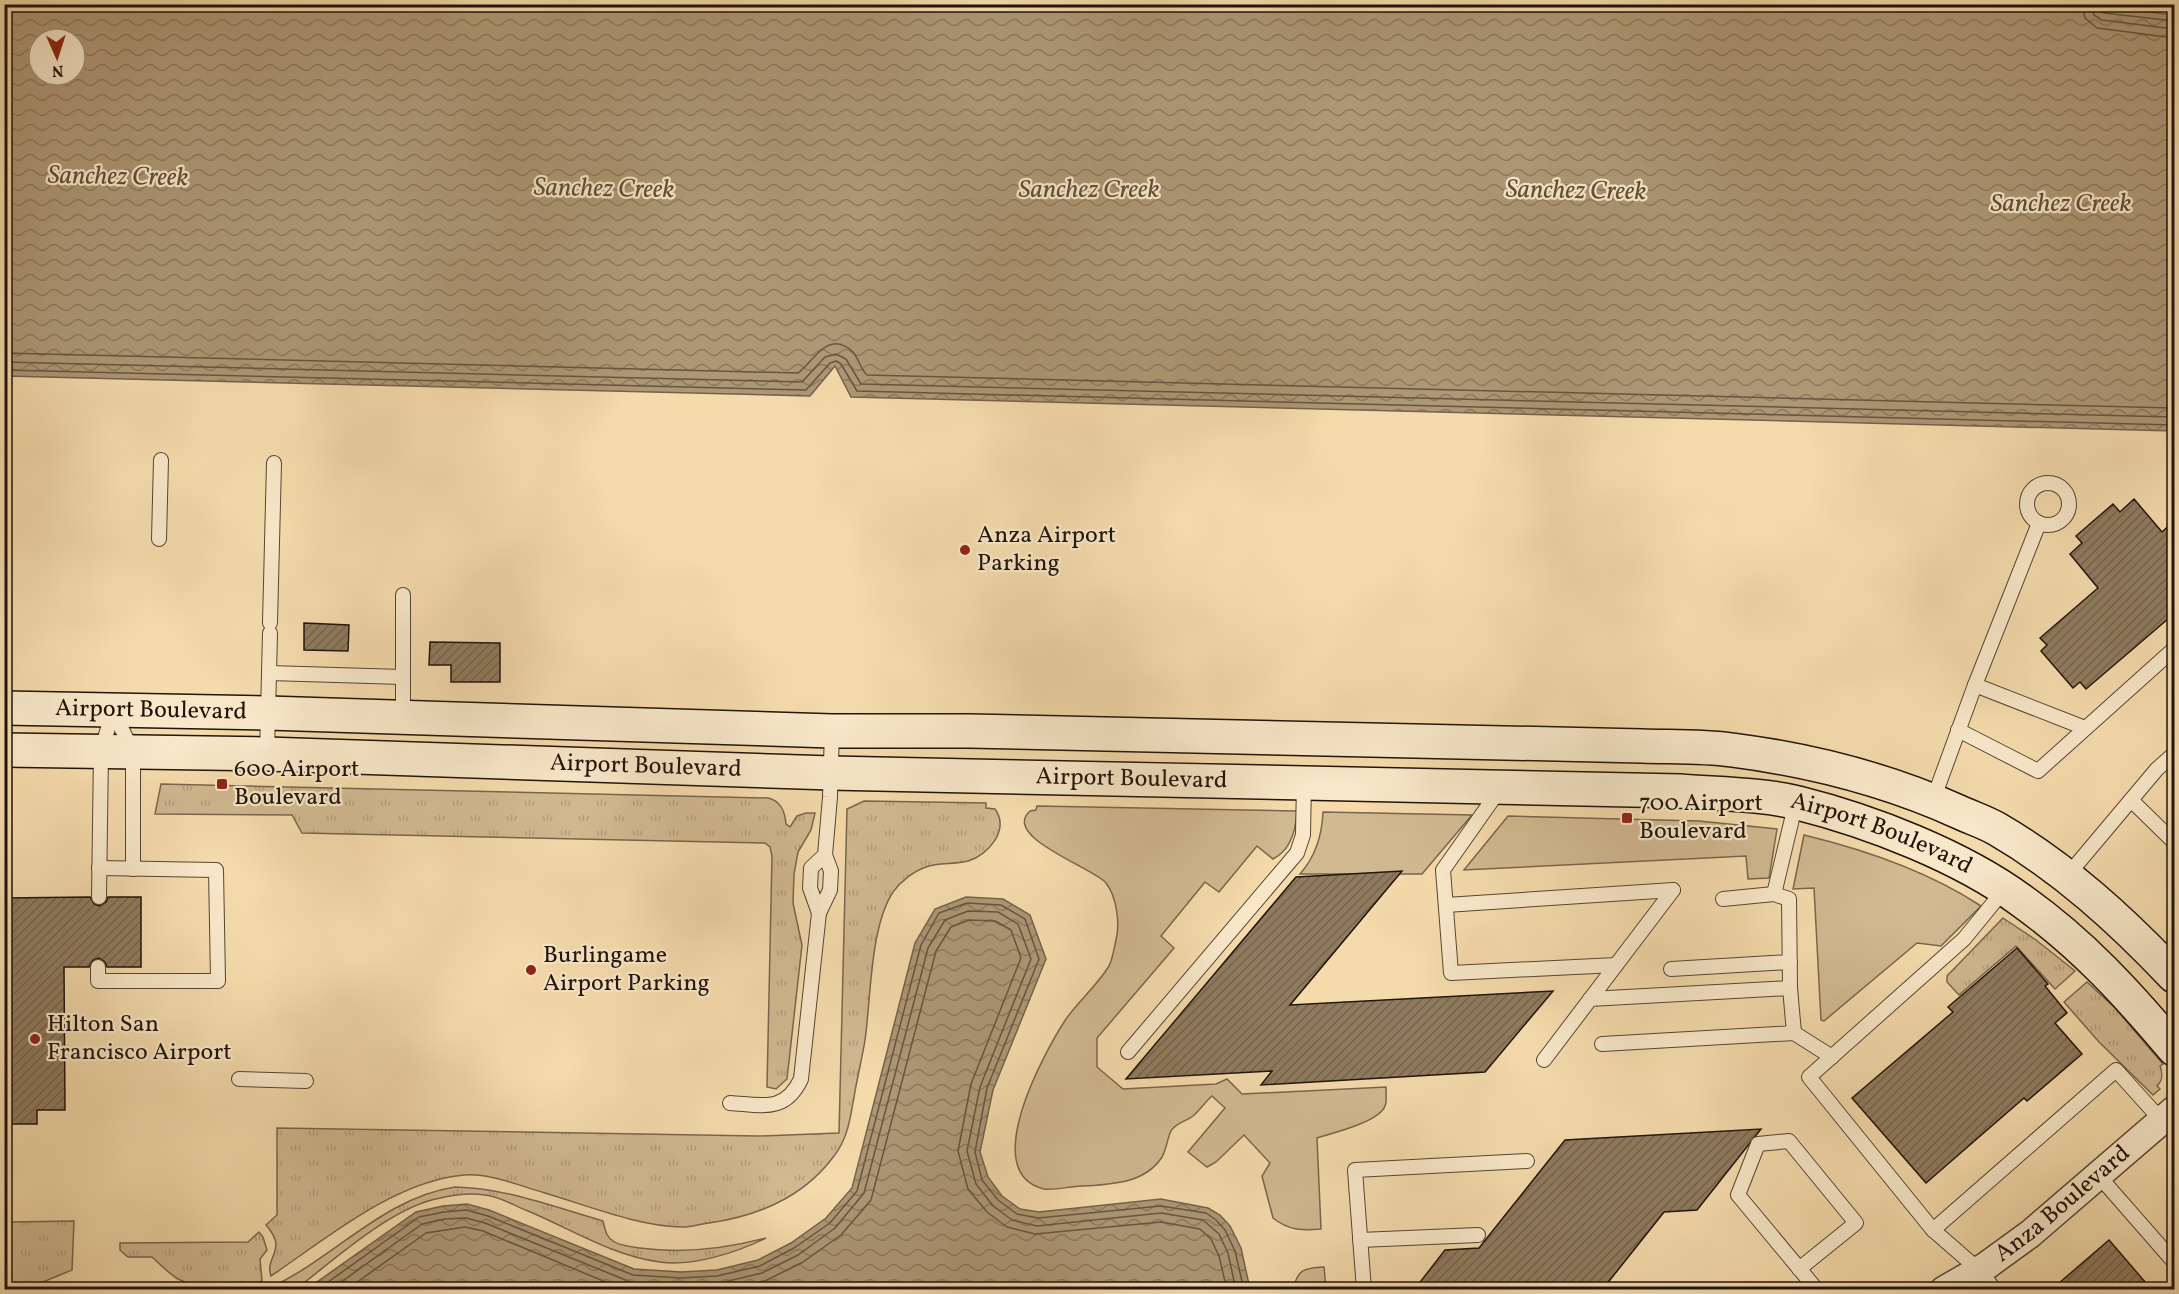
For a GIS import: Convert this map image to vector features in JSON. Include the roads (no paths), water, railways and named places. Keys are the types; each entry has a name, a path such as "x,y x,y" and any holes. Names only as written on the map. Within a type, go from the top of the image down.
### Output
{"main road":[{"name":"Airport Boulevard","path":"4,708 268,713 832,731 969,730 1730,750 1806,762 1882,783 1932,800 1996,829 2067,876 2101,904 2175,976"},
{"path":"402,759 403,717"},
{"path":"588,765 591,722"},
{"path":"965,776 969,730"},
{"path":"1304,783 1307,738"},
{"name":"Airport Boulevard","path":"4,750 267,754 831,773 1680,791 1796,802 1867,825 1924,847 1975,872 2020,900 2070,939 2122,988 2175,1049"},
{"path":"1796,802 1806,762"}],"street":[{"name":"Anza Boulevard","path":"1944,1290 1987,1280 2030,1234 2168,1115"}],"lane":[{"path":"159,538 161,460"},
{"path":"267,754 274,463"},
{"path":"1932,800 2038,523"},
{"path":"403,595 403,717"},
{"path":"1958,730 2038,771 2175,650"},
{"path":"269,673 403,677"},
{"path":"1975,685 2085,728"},
{"path":"113,711 133,869"},
{"path":"99,897 99,868 117,752 113,711"},
{"path":"730,1103 767,1105 779,1103 795,1092 801,1080 819,913 830,891 831,871 825,855 832,731"},
{"path":"2067,876 2157,769 2175,754"},
{"path":"1128,1052 1297,853 1303,835 1304,783"},
{"path":"1501,787 1443,870 1451,973 1616,965"},
{"path":"2131,800 2175,842"},
{"path":"1774,894 1796,802"},
{"path":"819,913 810,888 811,868 825,855"},
{"path":"98,967 98,981 218,981 216,870 99,868"},
{"path":"1446,905 1673,890 1544,1060"},
{"path":"1987,1280 1934,1230 1809,1077 1964,939 2004,890"},
{"path":"1724,899 1774,894 1789,899 1790,988 1794,1033"},
{"path":"1671,969 1790,962"},
{"path":"1590,999 1790,988"},
{"path":"1602,1044 1794,1033 1832,1057"},
{"path":"1934,1230 2116,1070 2168,1115"},
{"path":"239,1079 306,1081"},
{"path":"1799,1269 1856,1223 1789,1141 1758,1144 1738,1195 1799,1269 1817,1290"},
{"path":"1364,1290 1355,1170 1527,1161"},
{"path":"2098,1175 2175,1262"},
{"path":"1360,1240 1478,1235"}],"water":[{"name":"Sanchez Creek","path":"2079,4 2174,15 2174,431 851,397 835,366 810,396 5,376 5,5"},
{"path":"966,897 1003,899 1030,915 1046,959 993,1090 980,1152 988,1177 1002,1196 1020,1209 1039,1212 1161,1199 1208,1208 1220,1215 1230,1226 1241,1248 1250,1289 307,1289 416,1212 443,1206 467,1204 489,1210 634,1269 681,1272 717,1270 758,1260 791,1243 826,1218 852,1188 915,943 935,909"}],"place":[{"name":"Anza Airport Parking","path":"965,550"},
{"name":"600 Airport Boulevard","path":"222,784"},
{"name":"700 Airport Boulevard","path":"1627,818"},
{"name":"Burlingame Airport Parking","path":"531,970"},
{"name":"Hilton San Francisco Airport","path":"35,1039"}]}
